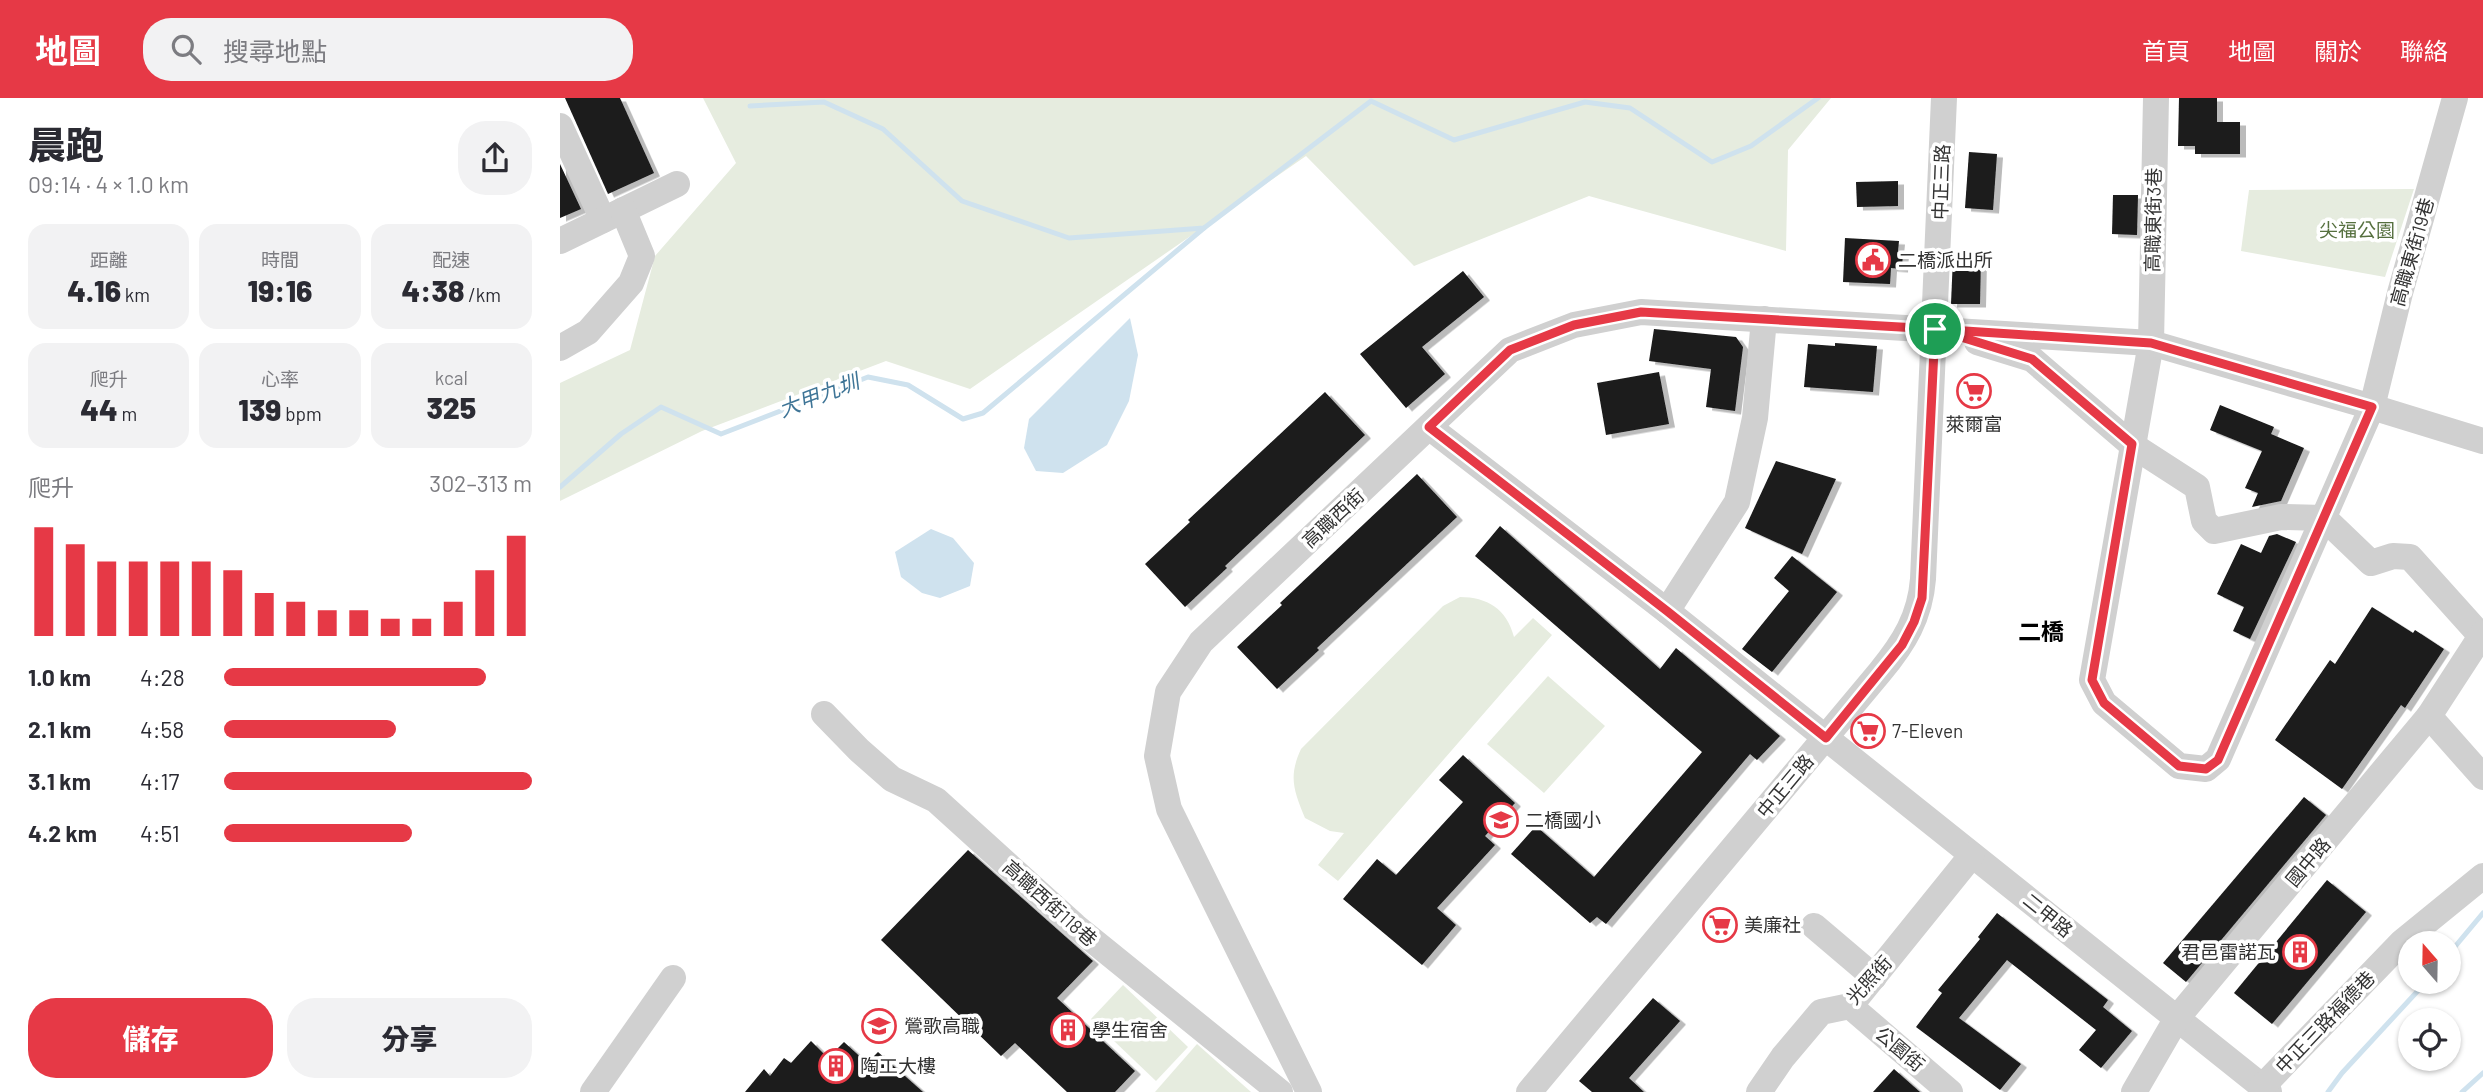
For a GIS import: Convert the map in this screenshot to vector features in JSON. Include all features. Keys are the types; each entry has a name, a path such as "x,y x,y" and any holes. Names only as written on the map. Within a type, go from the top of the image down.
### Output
{"street":[{"name":"中正三路","path":"1540,1088 1902,645 1914,622 1922,598 1944,98"},
{"name":"高職東街3巷","path":"2156,98 2151,343 2092,680 2104,703 2179,766 2206,769 2218,760 2324,518"},
{"name":"高職東街19巷","path":"2372,407 2400,293 2455,98"},
{"path":"560,126 613,215 642,256 631,283 588,332 560,348"},
{"path":"560,241 677,184"},
{"name":"高職西街","path":"1309,1092 1168,809 1157,756 1168,692 1201,642 1510,350 1574,325 1641,312 1935,329"},
{"path":"1667,611 1737,502 1755,418 1764,319"},
{"path":"1935,329 2151,343 2483,442"},
{"path":"1935,329 2032,359 2132,444 2197,487 2204,521 2214,531 2281,517 2324,518 2371,563 2393,556 2410,557 2482,635"},
{"path":"2324,518 2372,407"},
{"name":"二甲路","path":"1429,427 1667,611 2266,1089"},
{"name":"國中路","path":"2134,1092 2177,1018 2429,716 2482,635"},
{"name":"高職西街118巷","path":"824,714 892,779 936,800 1074,926 1280,1092"},
{"path":"2429,716 2483,777"},
{"name":"光照街","path":"1759,1092 1783,1057 1821,1012 1850,1006 1972,855"},
{"name":"中正三路福德巷","path":"2266,1089 2402,942 2483,876"},
{"path":"1814,926 1874,977"},
{"path":"593,1092 673,978"},
{"name":"公園街","path":"1850,1006 1950,1092"}],"green space":[{"path":"703,98 1831,98 1788,150 1786,251 1589,196 1414,266 1306,156 970,389 886,361 702,431 560,501 560,383 630,350 655,256 736,163"},
{"name":"尖福公園","path":"2414,189 2385,277 2241,251 2249,190"},
{"path":"1460,597 1479,599 1494,606 1506,619 1514,637 1533,618 1552,635 1338,881 1318,865 1344,833 1330,831 1305,818 1294,784 1295,768 1301,749 1443,606"},
{"path":"1548,676 1605,726 1544,793 1487,744"},
{"path":"1123,985 1188,1047 1156,1081 1091,1019"},
{"path":"1197,1044 1251,1092 1155,1092"}],"water":[{"path":"1130,318 1138,355 1129,401 1107,445 1063,473 1036,471 1024,448 1029,419"},
{"path":"931,529 953,538 974,563 970,586 940,598 922,593 901,577 895,552"}],"building":[{"path":"565,98 620,98 654,173 608,194"},
{"path":"2179,98 2217,98 2217,122 2240,122 2240,154 2195,154 2195,146 2178,146"},
{"path":"1969,152 1997,154 1993,210 1965,208"},
{"path":"560,164 581,209 560,218"},
{"path":"1898,181 1898,206 1857,207 1856,182"},
{"path":"2113,195 2138,195 2137,235 2112,234"},
{"name":"二橋派出所","path":"1845,238 1899,241 1898,251 1903,251 1902,269 1891,268 1890,284 1843,282"},
{"path":"1953,257 1981,258 1980,304 1951,304"},
{"path":"1463,271 1484,297 1422,347 1445,374 1406,408 1360,354"},
{"path":"1654,329 1736,337 1743,347 1735,411 1706,407 1711,369 1649,361"},
{"path":"1835,343 1877,346 1873,392 1804,387 1808,344 1835,346"},
{"path":"1659,372 1669,424 1606,435 1597,383"},
{"path":"1325,392 1365,435 1185,607 1145,564 1190,522 1188,520"},
{"path":"2220,405 2274,427 2271,434 2304,448 2281,501 2252,507 2258,493 2245,488 2262,451 2210,430"},
{"path":"1776,461 1836,479 1802,554 1745,528"},
{"path":"1417,474 1457,517 1277,689 1237,647"},
{"path":"1500,526 1660,669 1676,648 1780,736 1757,760 1750,754 1606,924 1597,917 1590,923 1511,854 1536,826 1594,877 1702,752 1475,556"},
{"path":"2277,534 2296,542 2250,639 2233,631 2244,607 2217,594 2241,544 2261,553 2269,536"},
{"path":"1792,556 1837,592 1772,672 1742,649 1789,591 1774,578"},
{"path":"2372,607 2444,649 2405,708 2401,705 2342,789 2275,740 2330,660 2335,664"},
{"path":"1463,755 1515,803 1485,836 1495,845 1437,908 1456,925 1422,965 1343,899 1377,859 1396,875 1463,802 1439,780"},
{"path":"2304,797 2326,815 2186,982 2163,963"},
{"path":"968,850 1093,961 1057,998 1135,1071 1115,1092 1067,1092 1015,1043 1001,1056 881,940"},
{"name":"君邑雷諾瓦","path":"2327,880 2366,912 2272,1024 2234,993"},
{"path":"1997,913 2108,1000 2103,1007 2132,1031 2101,1068 2079,1050 2096,1030 2007,960 1959,1018 2021,1064 2000,1090 1916,1027 1942,993 1938,990 1980,939 1978,937"},
{"path":"1653,998 1680,1021 1629,1078 1644,1092 1592,1092 1579,1081"},
{"name":"陶工大樓","path":"811,1041 828,1058 844,1042 867,1063 878,1052 923,1092 745,1092 764,1069 770,1076 784,1058 791,1063"},
{"path":"1894,1069 1920,1092 1873,1092"}],"waterway":[{"name":"大甲九圳","path":"750,106 824,102 883,129 962,201 1069,238 1204,228 1371,101 1454,140 1585,102 1630,108 1712,162 1751,146 1818,98"},
{"name":"大甲九圳","path":"560,487 621,434 661,407 721,434 868,377 908,385 963,419 983,413 1204,228"},
{"path":"2461,939 2483,913"},
{"path":"2328,1092 2342,1073 2415,994"},
{"name":"大甲九圳","path":"2462,1092 2483,1073"}],"place":[{"name":"二橋派出所","path":"1873,260"},
{"name":"萊爾富","path":"1974,391"},
{"name":"7-Eleven","path":"1868,731"},
{"name":"二橋國小","path":"1501,820"},
{"name":"美廉社","path":"1720,925"},
{"name":"君邑雷諾瓦","path":"2300,952"},
{"name":"鶯歌高職","path":"879,1026"},
{"name":"學生宿舍","path":"1068,1030"},
{"name":"陶工大樓","path":"836,1066"}],"district":[{"name":"二橋","path":"2041,632"}],"route":[{"path":"1935,329 1641,312 1574,325 1510,350 1429,427 1826,738 1902,645 1922,598 1935,329 2032,359 2132,444 2092,680 2104,703 2179,766 2206,769 2218,760 2372,407 2151,343 1935,329"}]}
